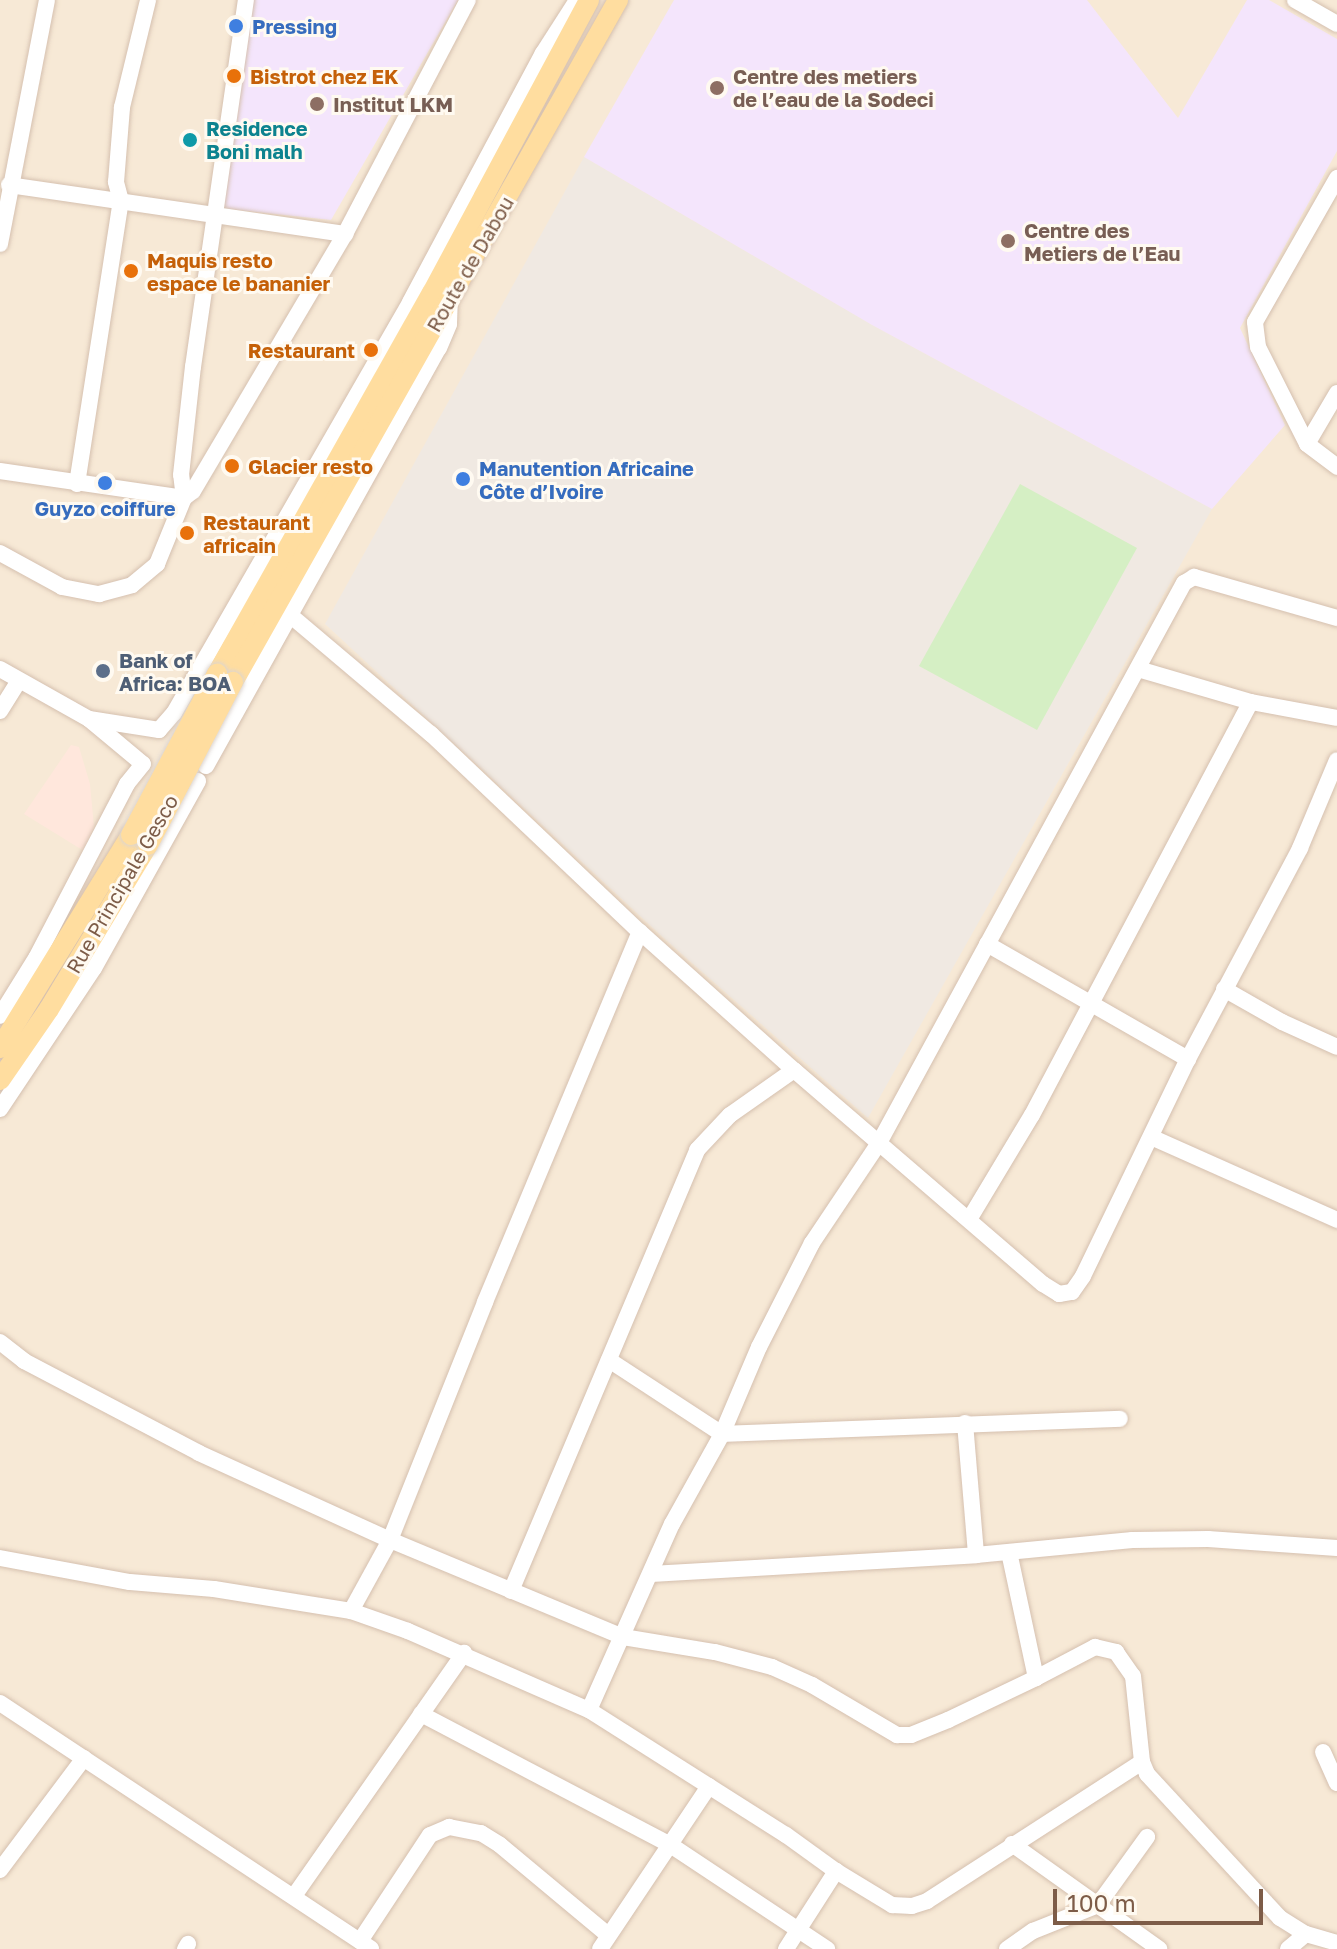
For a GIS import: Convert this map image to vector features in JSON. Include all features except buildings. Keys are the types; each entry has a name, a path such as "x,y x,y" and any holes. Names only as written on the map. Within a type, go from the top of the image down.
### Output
{"main road":[{"name":"Route de Dabou","path":"312,522 589,0"},
{"name":"Route de Dabou","path":"312,522 450,300 618,0"},
{"name":"Rue Principale Gesco","path":"0,1080 49,1009 225,678 312,522"},
{"name":"Rue Principale Gesco","path":"0,1048 140,840"}],"street":[{"path":"0,244 47,0"},
{"path":"77,484 121,201 116,182 122,107 148,0"},
{"path":"0,553 62,587 99,594 132,585 157,564 184,498 181,475 212,214 246,0"},
{"path":"0,471 184,498 193,491 345,234 468,0"},
{"path":"0,1016 36,958 127,784 143,764 146,744 179,705 410,302 543,53 577,0"},
{"path":"1295,0 1337,24"},
{"path":"1337,178 1255,322 1258,347 1307,444 1337,467"},
{"path":"9,185 345,234"},
{"path":"0,1109 94,968 439,348 449,324 450,300"},
{"path":"1307,444 1337,393"},
{"path":"589,1710 672,1524 722,1434 759,1347 812,1243 879,1143 1188,579 1337,618"},
{"path":"290,615 431,734 640,932 794,1070 970,1218 1043,1284 1059,1294 1072,1292 1188,1059 1300,848 1337,761"},
{"path":"0,669 89,719 143,764 153,781 170,790 190,786 202,773 205,745 190,729 169,726 159,730 89,719"},
{"path":"1138,669 1251,702 1337,718"},
{"path":"0,711 19,681"},
{"path":"970,1218 1093,1003 1251,702"},
{"path":"351,1611 390,1540 485,1302 640,932"},
{"path":"987,944 1188,1059"},
{"path":"1224,989 1282,1022 1337,1047"},
{"path":"511,1591 697,1150 730,1115 794,1070"},
{"path":"1151,1137 1337,1220"},
{"path":"0,1342 24,1361 199,1453 390,1540 623,1637 738,1657 772,1667 812,1685 897,1735 911,1735 948,1720 1095,1647 1116,1652 1133,1676 1142,1762 1147,1774 1280,1918 1306,1934 1337,1943"},
{"path":"609,1360 722,1434 1120,1419"},
{"path":"965,1423 976,1555"},
{"path":"651,1574 976,1555 1168,1539 1337,1548"},
{"path":"1009,1552 1036,1678"},
{"path":"0,1558 130,1582 214,1589 351,1611 464,1653 589,1710 892,1905 912,1906 927,1901 1142,1762"},
{"path":"294,1896 464,1653"},
{"path":"0,1703 365,1945 430,1835 449,1827 481,1833 500,1845 604,1942 709,1786"},
{"path":"421,1714 669,1844 827,1949"},
{"path":"1323,1752 1337,1783"},
{"path":"0,1870 84,1758"},
{"path":"1007,1949 1033,1931 1098,1905 1147,1837"},
{"path":"1012,1844 1159,1949"},
{"path":"786,1949 836,1871"},
{"path":"1288,1949 1306,1934"}],"shaded area":[{"path":"0,0 1337,0 1337,1949 0,1949"},
{"name":"Institut LKM","path":"252,0 458,0 331,220 220,208"},
{"name":"Centre des Metiers de l’Eau","path":"674,0 1087,0 1178,118 1247,0 1269,0 1337,39 1337,151 1240,328 1285,425 1212,509 872,325 584,157"},
{"path":"584,157 872,325 1212,509 868,1118 667,941 325,624"},
{"path":"71,745 79,747 90,784 94,827 84,851 24,814"}],"green space":[{"path":"1020,484 1137,548 1037,730 919,666"}],"place":[{"name":"Pressing","path":"236,26"},
{"name":"Bistrot chez EK","path":"234,76"},
{"name":"Centre des metiers de l’eau de la Sodeci","path":"717,88"},
{"name":"Institut LKM","path":"317,104"},
{"name":"Residence Boni malh","path":"190,140"},
{"name":"Centre des Metiers de l’Eau","path":"1008,241"},
{"name":"Maquis resto espace le bananier","path":"131,271"},
{"name":"Restaurant","path":"371,350"},
{"name":"Glacier resto","path":"232,466"},
{"name":"Manutention Africaine Côte d’Ivoire","path":"463,479"},
{"name":"Guyzo coiffure","path":"105,483"},
{"name":"Restaurant africain","path":"187,533"},
{"name":"Bank of Africa: BOA","path":"103,671"}]}
